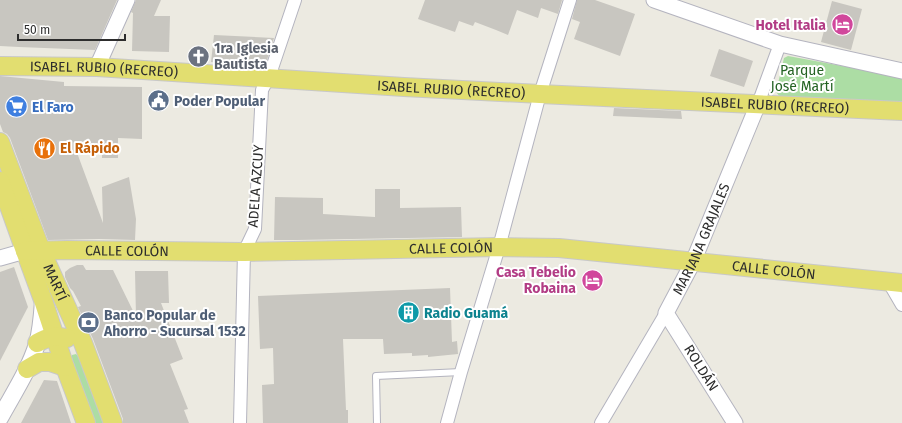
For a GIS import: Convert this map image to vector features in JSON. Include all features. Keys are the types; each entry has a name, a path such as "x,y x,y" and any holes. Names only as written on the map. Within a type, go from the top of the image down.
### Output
{"main road":[{"name":"ISABEL RUBIO (RECREO)","path":"0,66 98,67 540,94 902,111"},
{"name":"MARTÍ","path":"0,142 33,250 43,300 65,367 86,423"},
{"name":"MARTÍ","path":"0,181 33,250 51,272 83,344 113,423"},
{"name":"CALLE COLÓN","path":"33,250 244,252 498,247 559,248 895,282"},
{"path":"0,418 27,369 37,343 43,300 51,272 55,263 67,250"},
{"path":"37,343 55,336 65,337 83,344"},
{"path":"27,369 39,362 50,362 65,367"}],"street":[{"path":"98,67 127,0"},
{"name":"ADELA AZCUY","path":"240,423 244,252 255,229 262,90 269,77 295,0"},
{"path":"447,423 498,247 540,94 570,0"},
{"path":"654,0 780,44 902,71"},
{"name":"MARIANA GRAJALES","path":"601,423 666,313 693,262 758,104 780,44"},
{"name":"CALLE COLÓN","path":"0,258 33,250"},
{"path":"895,282 902,305"},
{"name":"ROLDÁN","path":"666,313 735,423"}],"lane":[{"path":"377,423 376,376 461,372"}],"green space":[{"name":"Parque José Martí","path":"788,56 902,77 902,102 780,97 776,92 784,58"},
{"path":"76,354 79,357 104,423 94,423 70,359 72,355"}],"building":[{"path":"0,0 117,0 95,50 0,46"},
{"path":"136,0 161,0 154,16 170,16 169,52 132,51 133,13 131,12"},
{"path":"425,0 562,0 558,14 541,8 538,18 517,10 508,35 475,22 473,26 459,21 455,32 418,19"},
{"path":"577,0 595,0 635,14 620,56 574,39 580,22 572,19"},
{"name":"Hotel Italia","path":"832,1 862,9 851,50 821,42"},
{"path":"214,35 274,38 265,66 211,62"},
{"path":"719,49 753,61 744,87 710,76"},
{"path":"0,76 64,82 64,86 142,87 142,139 118,138 118,158 102,158 102,151 76,150 103,223 102,187 129,177 136,219 135,240 48,240 10,138 3,132 0,124"},
{"path":"614,108 681,111 682,119 613,116"},
{"path":"375,189 400,189 400,208 461,207 462,237 274,240 275,197 323,198 323,214 375,217"},
{"path":"77,265 83,265 86,270 113,270 136,317 135,271 168,271 169,303 161,303 183,359 170,364 188,409 184,410 189,423 123,423 123,419 93,339 78,307 81,306 65,277 65,272"},
{"path":"14,267 28,307 0,361 0,272"},
{"path":"450,288 452,342 457,341 458,354 428,357 428,355 412,356 412,353 384,354 383,339 343,339 346,410 348,410 348,423 263,423 262,385 274,384 273,348 260,349 258,296"},
{"path":"44,380 57,381 71,423 21,423"}],"place":[{"name":"Hotel Italia","path":"842,25"},
{"name":"1ra Iglesia Bautista","path":"199,56"},
{"name":"Poder Popular","path":"159,101"},
{"name":"El Faro","path":"16,107"},
{"name":"El Rápido","path":"44,148"},
{"name":"Casa Tebelio Robaina","path":"592,280"},
{"name":"Radio Guamá","path":"408,313"},
{"name":"Banco Popular de Ahorro - Sucursal 1532","path":"89,323"}]}
